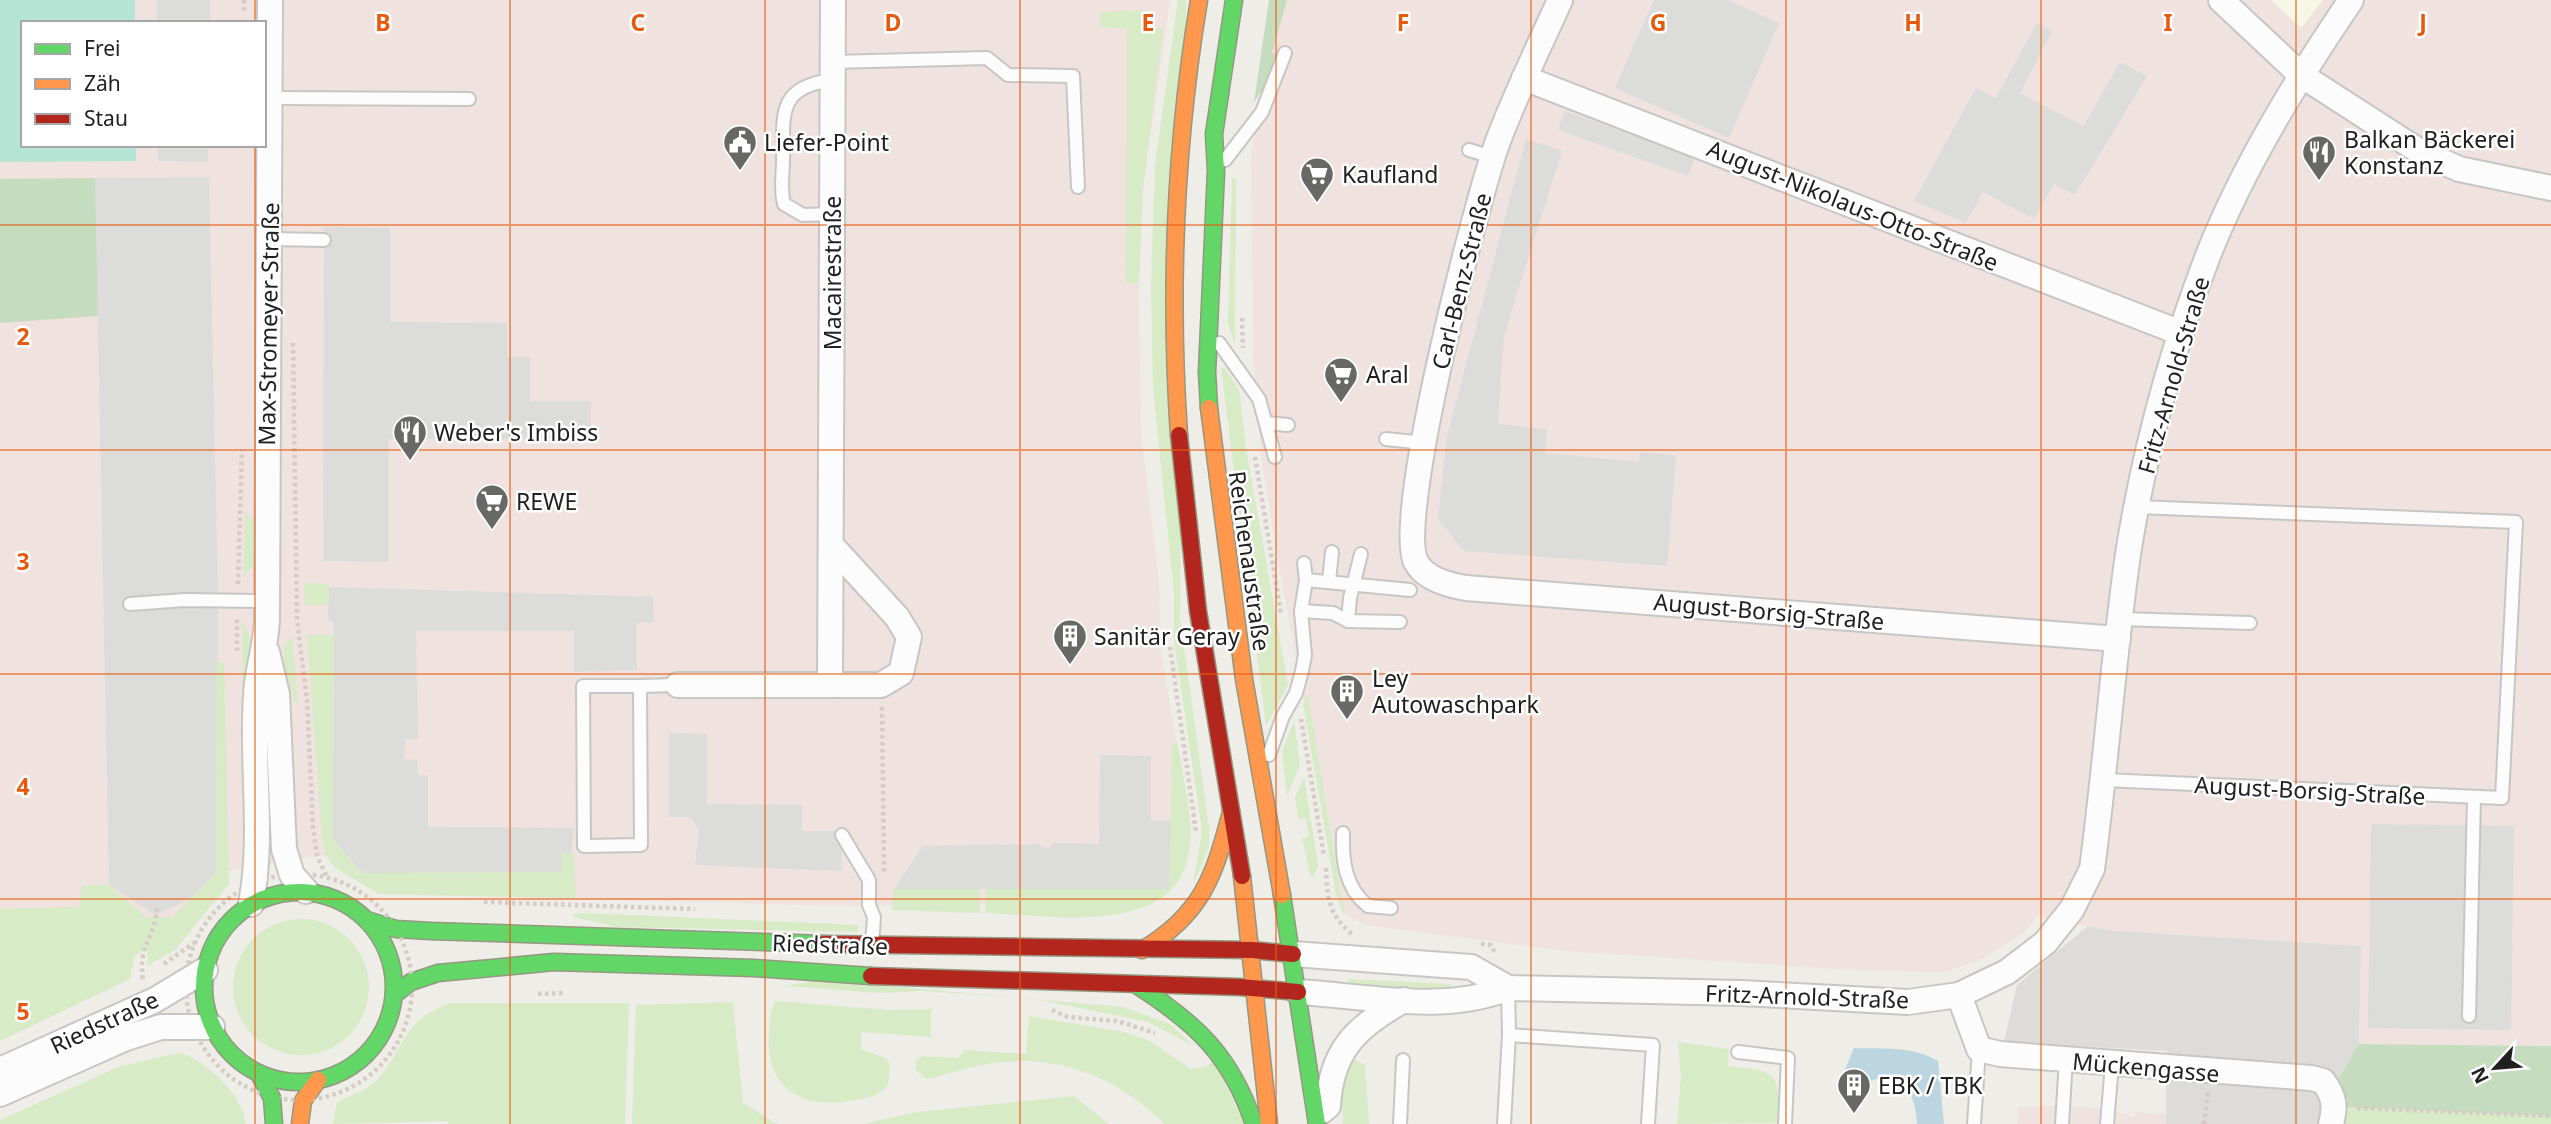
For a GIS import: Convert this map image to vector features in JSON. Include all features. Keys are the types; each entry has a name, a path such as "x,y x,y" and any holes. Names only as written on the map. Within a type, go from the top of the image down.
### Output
{"street":[{"name":"Max-Stromeyer-Straße","path":"251,904 256,868 256,692 266,648 271,239 270,0"},
{"name":"Macairestraße","path":"830,685 833,0"},
{"path":"1199,0 1181,118 1173,214 1171,299 1185,499 1198,613 1232,811 1252,950 1269,1124"},
{"name":"Reichenaustraße","path":"1234,0 1214,134 1216,171 1206,372 1218,506 1260,778 1293,954 1316,1120"},
{"name":"Carl-Benz-Straße","path":"1417,581 1411,538 1424,443 1448,328 1493,157 1524,78 1560,0"},
{"path":"2221,0 2301,75 2356,112 2429,155 2472,172 2551,188"},
{"name":"Fritz-Arnold-Straße","path":"1298,992 1404,1000 1481,998 1508,988 1741,993 1908,1002 1959,995 2007,972 2045,943 2072,909 2092,869 2119,629 2137,507 2181,333 2210,252 2258,150 2301,75 2351,0"},
{"name":"August-Nikolaus-Otto-Straße","path":"1524,78 2181,333"},
{"path":"678,685 881,685 901,673 909,637 897,617 831,545"},
{"name":"August-Borsig-Straße","path":"1417,581 1466,588 2119,629"},
{"name":"Max-Stromeyer-Straße","path":"266,648 277,694 284,849 292,876 306,891"},
{"path":"1142,950 1166,937 1200,904 1220,856 1232,811"},
{"path":"306,891 328,896 349,906 367,920 383,942 388,955 394,995 387,1024 370,1050 347,1070 318,1080 288,1082 259,1074 240,1062 224,1046 207,1037 205,970 214,944 229,921 251,904 268,896 306,891"},
{"name":"Riedstraße","path":"367,920 401,929 872,946 1252,950 1293,954"},
{"name":"Fritz-Arnold-Straße","path":"1293,954 1471,967 1508,988"},
{"name":"Riedstraße","path":"394,995 411,982 438,973 554,962 1256,988 1298,992"},
{"name":"Riedstraße","path":"0,1070 155,1000 205,970"},
{"path":"1136,985 1177,1011 1212,1042 1238,1079 1254,1124"},
{"path":"1959,995 1979,1048"},
{"path":"1316,1120 1328,1106 1332,1071 1341,1053 1366,1024 1404,1000"},
{"name":"Riedstraße","path":"0,1094 126,1038 161,1027 207,1037"},
{"name":"Mückengasse","path":"1979,1048 2000,1054 2323,1082 2332,1094 2333,1116"},
{"path":"259,1074 272,1098 274,1124"},
{"path":"300,1124 303,1101 318,1080"}],"lane":[{"path":"1216,171 1262,112 1276,83 1285,53"},
{"path":"832,214 803,215 784,204 783,111 800,88 833,71 987,58 1008,75 1073,76 1078,187"},
{"path":"271,98 469,99"},
{"path":"1469,150 1493,157"},
{"path":"271,239 324,240"},
{"path":"1210,328 1259,399 1275,457"},
{"path":"1266,423 1288,425"},
{"path":"1386,439 1424,443"},
{"name":"August-Borsig-Straße","path":"2104,780 2502,798 2516,522 2137,507"},
{"path":"1329,581 1332,552"},
{"path":"1348,621 1361,554"},
{"path":"1260,778 1303,671 1305,655 1301,611 1306,580 1304,563"},
{"path":"1306,580 1354,584 1417,581"},
{"path":"130,604 266,601"},
{"path":"1301,611 1333,613 1348,621 1400,622"},
{"path":"2119,629 2250,623"},
{"path":"640,686 640,845 584,846 583,686 678,685"},
{"path":"2469,1016 2474,797"},
{"path":"1343,833 1345,866 1353,891 1368,906 1391,908"},
{"path":"842,835 869,880 869,905 874,917 872,946"},
{"path":"1504,1124 1509,1035 1508,988"},
{"path":"1509,1035 1653,1045 1648,1124"},
{"path":"1974,1124 1979,1048"},
{"path":"1738,1052 1788,1058 1785,1124"},
{"path":"2062,1124 2066,1059"},
{"path":"1400,1124 1403,1060"},
{"path":"2107,1124 2112,1064"}],"path":[{"path":"296,352 298,621 307,700 313,828 317,856 327,878 347,884 371,900"},
{"path":"237,656 242,445"},
{"path":"874,917 885,870 881,685"},
{"path":"194,942 209,918 233,893 233,879"},
{"path":"1325,891 1337,922"},
{"path":"143,979 141,956 157,922 157,904"},
{"path":"536,994 576,993"},
{"path":"1047,1008 1068,1017 1117,1021 1165,1039"},
{"path":"331,1097 357,1085 379,1068 396,1046 407,1020 416,1012"},
{"path":"207,1037 221,1070 245,1087"},
{"path":"2204,1124 2211,1073"},
{"path":"2333,1116 2551,1116"}],"shaded area":[{"path":"0,0 1170,0 1143,189 1139,283 1141,432 1159,582 1161,651 1191,841 1169,889 1131,902 854,906 382,894 345,874 325,855 216,873 172,918 0,945"},
{"path":"157,0 210,0 210,21 157,21"},
{"path":"1279,0 2551,0 2551,1046 2359,1044 2361,946 2112,931 2037,916 2025,932 1981,959 1947,972 1870,971 1566,951 1365,925 1343,913 1261,456 1253,355 1251,158 1267,49"},
{"path":"1654,0 1728,0 1779,23 1729,138 1615,88"},
{"path":"2271,0 2323,0 2301,28"},
{"path":"2037,23 2052,31 2020,93 2084,126 2120,62 2147,76 2075,195 2054,184 2034,219 1983,192 1966,223 1914,201 1976,88 1996,98"},
{"path":"1565,111 1695,157 1688,176 1558,130"},
{"path":"1526,139 1562,151 1504,335 1498,424 1547,429 1545,453 1639,462 1640,452 1676,455 1667,566 1464,551 1438,519 1447,436"},
{"path":"158,147 208,147 208,162 158,161"},
{"path":"209,177 218,599 216,873 191,898 156,915 109,885 95,178"},
{"path":"324,227 390,228 390,322 507,323 507,357 530,357 530,401 591,401 591,439 389,439 389,562 323,561"},
{"path":"329,587 653,597 654,622 637,623 637,670 574,672 574,631 416,631 418,739 405,739 404,759 417,760 418,775 428,775 428,827 573,828 572,854 562,854 562,872 363,873 333,840 334,635 333,621 328,621"},
{"path":"669,733 707,734 707,804 802,805 802,831 842,831 841,871 695,865 699,830 691,817 669,817"},
{"path":"1100,755 1151,756 1151,821 1172,821 1169,889 894,889 923,846 1039,844 1041,847 1050,848 1053,843 1099,844"},
{"path":"2371,824 2514,826 2511,1030 2368,1028"},
{"path":"2088,926 2361,946 2359,1044 2337,1081 2335,1124 2166,1124 2167,1051 2004,1042 2017,985"},
{"path":"2018,1107 2107,1108 2135,1118 2135,1112 2166,1114 2166,1124 2017,1124"}],"green space":[{"path":"0,0 135,0 135,21 21,21 21,147 136,147 136,161 0,162"},
{"path":"1178,0 1186,0 1180,618 1209,827 1209,847 1193,885 1202,830 1174,642 1174,594 1153,387 1151,286 1155,165"},
{"path":"1269,0 1287,0 1272,53 1277,54 1268,82 1254,102"},
{"path":"1149,10 1149,28 1163,28 1143,189 1139,283 1126,283 1127,28 1100,27 1100,12"},
{"path":"95,178 98,316 0,323 0,179"},
{"path":"1232,178 1236,179 1235,347 1228,323"},
{"path":"1221,368 1224,368 1239,389 1246,448 1288,685 1266,726"},
{"path":"245,512 254,521 254,566 243,577"},
{"path":"304,583 329,584 328,605 305,605"},
{"path":"242,622 250,636 247,674 249,843 243,844"},
{"path":"307,635 334,635 333,840 362,873 561,872 562,853 574,854 576,898 379,894 334,867 326,855 322,839"},
{"path":"292,637 298,702 294,702 284,662 284,645"},
{"path":"217,662 224,662 229,884 175,950 147,966 148,949 135,955 130,979 0,1041 0,909 79,907 82,885 109,885 145,917 171,918 216,873"},
{"path":"1308,695 1343,913 1336,894 1303,704"},
{"path":"1294,721 1300,765 1287,796 1282,751"},
{"path":"1178,744 1188,804 1190,840 1183,872 1166,894 1141,908 1111,915 1044,917 985,913 986,889 1169,889 1172,745"},
{"path":"1304,777 1318,865 1314,878 1310,875 1302,838 1309,837 1306,818 1299,819 1295,798"},
{"path":"894,889 980,889 980,913 892,910"},
{"path":"574,914 858,925 858,932 616,927 574,917"},
{"path":"301,919 327,924 349,939 364,961 369,987 364,1013 349,1035 327,1050 301,1055 275,1050 253,1035 238,1013 233,987 238,961 253,939 275,924"},
{"path":"1348,979 1451,984 1451,991 1348,986"},
{"path":"820,980 1023,998 921,991 880,993 785,986"},
{"path":"1038,999 1123,1007 1170,1024 1194,1046 1148,1022"},
{"path":"775,1001 888,1010 931,1009 931,1037 861,1032 861,1049 887,1059 890,1067 888,1085 879,1093 865,1098 831,1103 814,1101 788,1090 773,1067 769,1051 769,1033"},
{"path":"733,1002 743,1103 777,1124 632,1124 636,1005"},
{"path":"450,1003 629,1003 625,1124 448,1124 448,1121 333,1124 337,1102 376,1081 413,1027 434,1010"},
{"path":"1029,1016 1124,1032 1150,1041 1191,1069 1205,1067 1214,1061 1245,1124 1165,1124 1145,1106 1102,1079 1056,1064 1005,1062 926,1079 916,1070 916,1061 922,1056 958,1058 964,1050 1026,1054"},
{"path":"1678,1042 1729,1049 1728,1066 1757,1070 1772,1077 1778,1093 1778,1123 1677,1124 1681,1077"},
{"path":"2359,1044 2551,1046 2551,1116 2343,1107 2337,1081"},
{"path":"178,1053 199,1062 221,1080 238,1102 245,1124 0,1124 0,1120 118,1067"},
{"path":"1351,1057 1365,1065 1369,1124 1343,1124 1341,1088"},
{"path":"1074,1096 1109,1124 863,1124 917,1112"},
{"path":"2343,1107 2551,1116 2551,1124 2342,1124"}],"water":[{"path":"1854,1048 1908,1051 1938,1061 1944,1124 1917,1124 1912,1098 1899,1082 1880,1079 1855,1090 1841,1079"}],"traffic: fast":[{"path":"1209,408 1207,372 1216,171 1214,134 1234,0"},
{"path":"299,892 335,899 366,920 387,951 394,987 387,1023 366,1054 335,1075 299,1082 263,1075 232,1054 211,1023 204,987 211,951 232,920 263,899 299,892"},
{"path":"1282,895 1317,1124"},
{"path":"367,920 396,929 431,931 824,944"},
{"path":"394,995 411,982 438,973 554,962 754,968 871,976"},
{"path":"1138,986 1178,1014 1210,1044 1234,1079 1254,1124"},
{"path":"259,1074 272,1098 274,1124"}],"traffic: slow":[{"path":"1179,435 1175,325 1176,217 1184,108 1199,0"},
{"path":"1209,408 1244,679 1282,895"},
{"path":"1142,950 1179,922 1203,892 1218,856 1231,812"},
{"path":"1242,876 1269,1124"},
{"path":"300,1124 303,1101 318,1080"}],"traffic: jam":[{"path":"1179,435 1198,611 1242,876"},
{"path":"824,944 1252,950 1293,954"},
{"path":"871,976 1240,987 1298,992"}],"place":[{"name":"Liefer-Point","path":"740,172"},
{"name":"Balkan Bäckerei Konstanz","path":"2319,182"},
{"name":"Kaufland","path":"1317,204"},
{"name":"Aral","path":"1341,404"},
{"name":"Weber's Imbiss","path":"410,462"},
{"name":"REWE","path":"492,531"},
{"name":"Sanitär Geray","path":"1070,666"},
{"name":"Ley Autowaschpark","path":"1347,721"},
{"name":"EBK / TBK","path":"1854,1115"}]}
